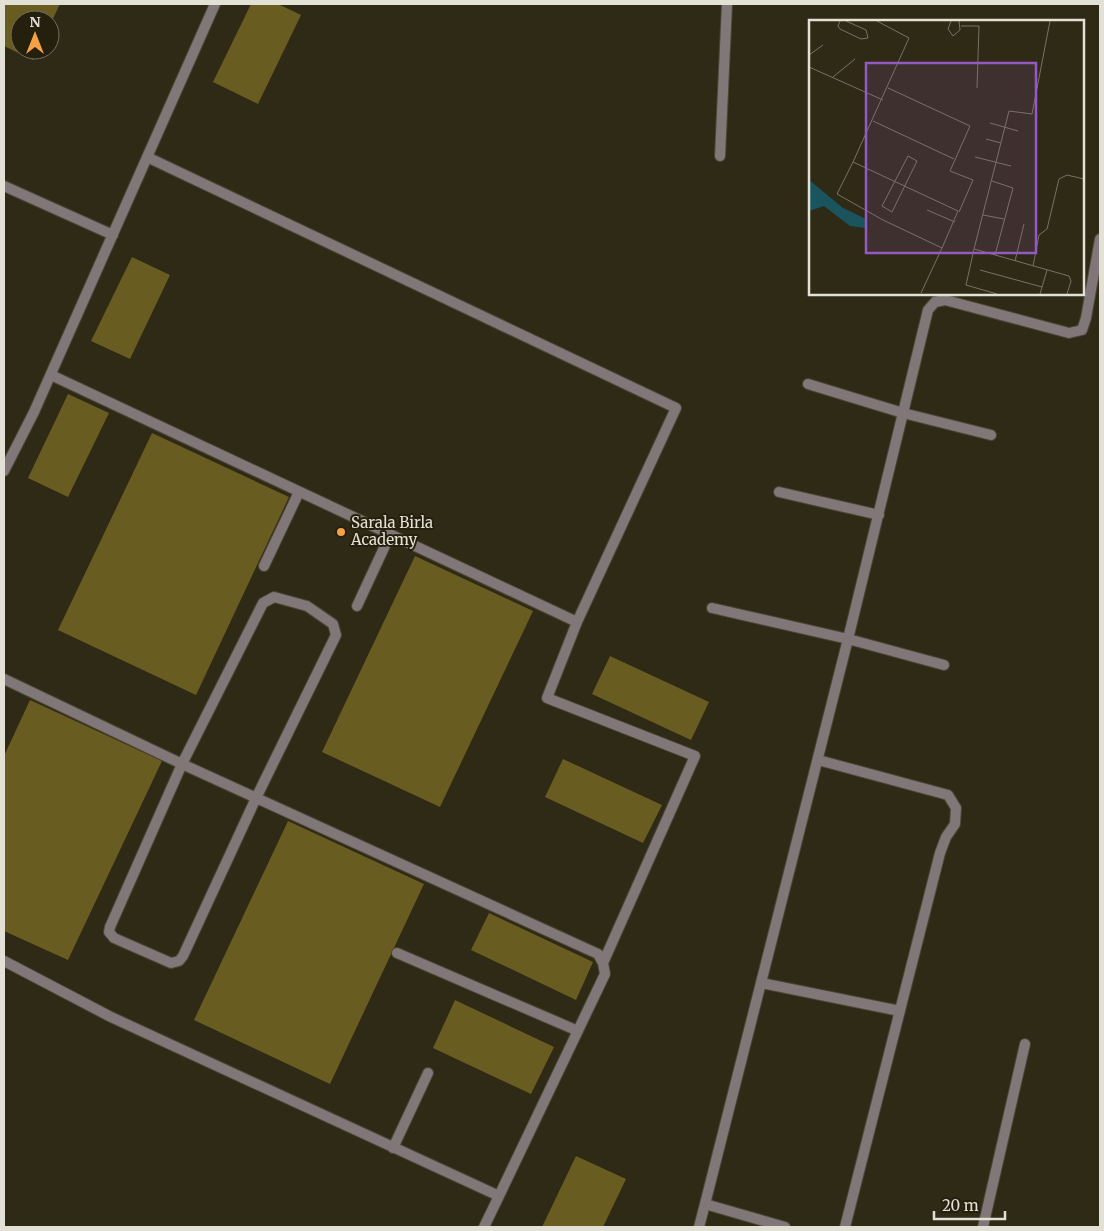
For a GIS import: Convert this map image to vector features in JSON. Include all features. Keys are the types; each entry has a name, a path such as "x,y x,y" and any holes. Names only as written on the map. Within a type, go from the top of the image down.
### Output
{"street":[{"path":"4,471 34,412 215,4"},
{"path":"720,156 727,4"},
{"path":"147,158 676,408 577,622 547,698 695,756 603,963"},
{"path":"4,186 112,235"},
{"path":"699,1227 818,760 928,310 935,302 945,300 1069,333 1082,330 1100,239"},
{"path":"50,375 577,622"},
{"path":"808,384 903,413 991,435"},
{"path":"264,566 299,492"},
{"path":"779,492 879,515"},
{"path":"357,606 390,536"},
{"path":"274,598 307,606 333,624 336,635 256,798 179,961 171,963 114,938 109,932 110,927 182,764 263,603 274,598"},
{"path":"712,608 848,639 944,665"},
{"path":"4,679 182,764 598,954 603,963 605,974 484,1227"},
{"path":"818,760 948,795 956,808 955,824 946,837 940,853 845,1227"},
{"path":"397,953 578,1031"},
{"path":"4,961 111,1017 499,1196"},
{"path":"761,983 900,1011"},
{"path":"982,1227 1025,1044"},
{"path":"393,1148 428,1072"},
{"path":"705,1204 785,1227"}],"building":[{"path":"4,4 60,4 57,10 10,10 10,49 4,46"},
{"path":"251,4 278,4 301,15 258,104 213,82"},
{"path":"132,257 170,275 130,359 91,341"},
{"path":"68,394 109,413 68,497 28,478"},
{"path":"152,433 289,497 196,695 58,630"},
{"path":"415,556 533,611 440,807 322,752"},
{"path":"610,656 709,702 691,740 592,694"},
{"path":"30,700 162,761 68,960 4,931 4,756"},
{"path":"563,759 662,805 643,843 545,797"},
{"path":"288,821 424,884 330,1084 194,1020"},
{"path":"489,913 593,962 576,1000 471,950"},
{"path":"455,1000 554,1047 531,1094 433,1048"},
{"path":"576,1156 626,1179 603,1227 542,1227"}],"place":[{"name":"Sarala Birla Academy","path":"341,532"}]}
